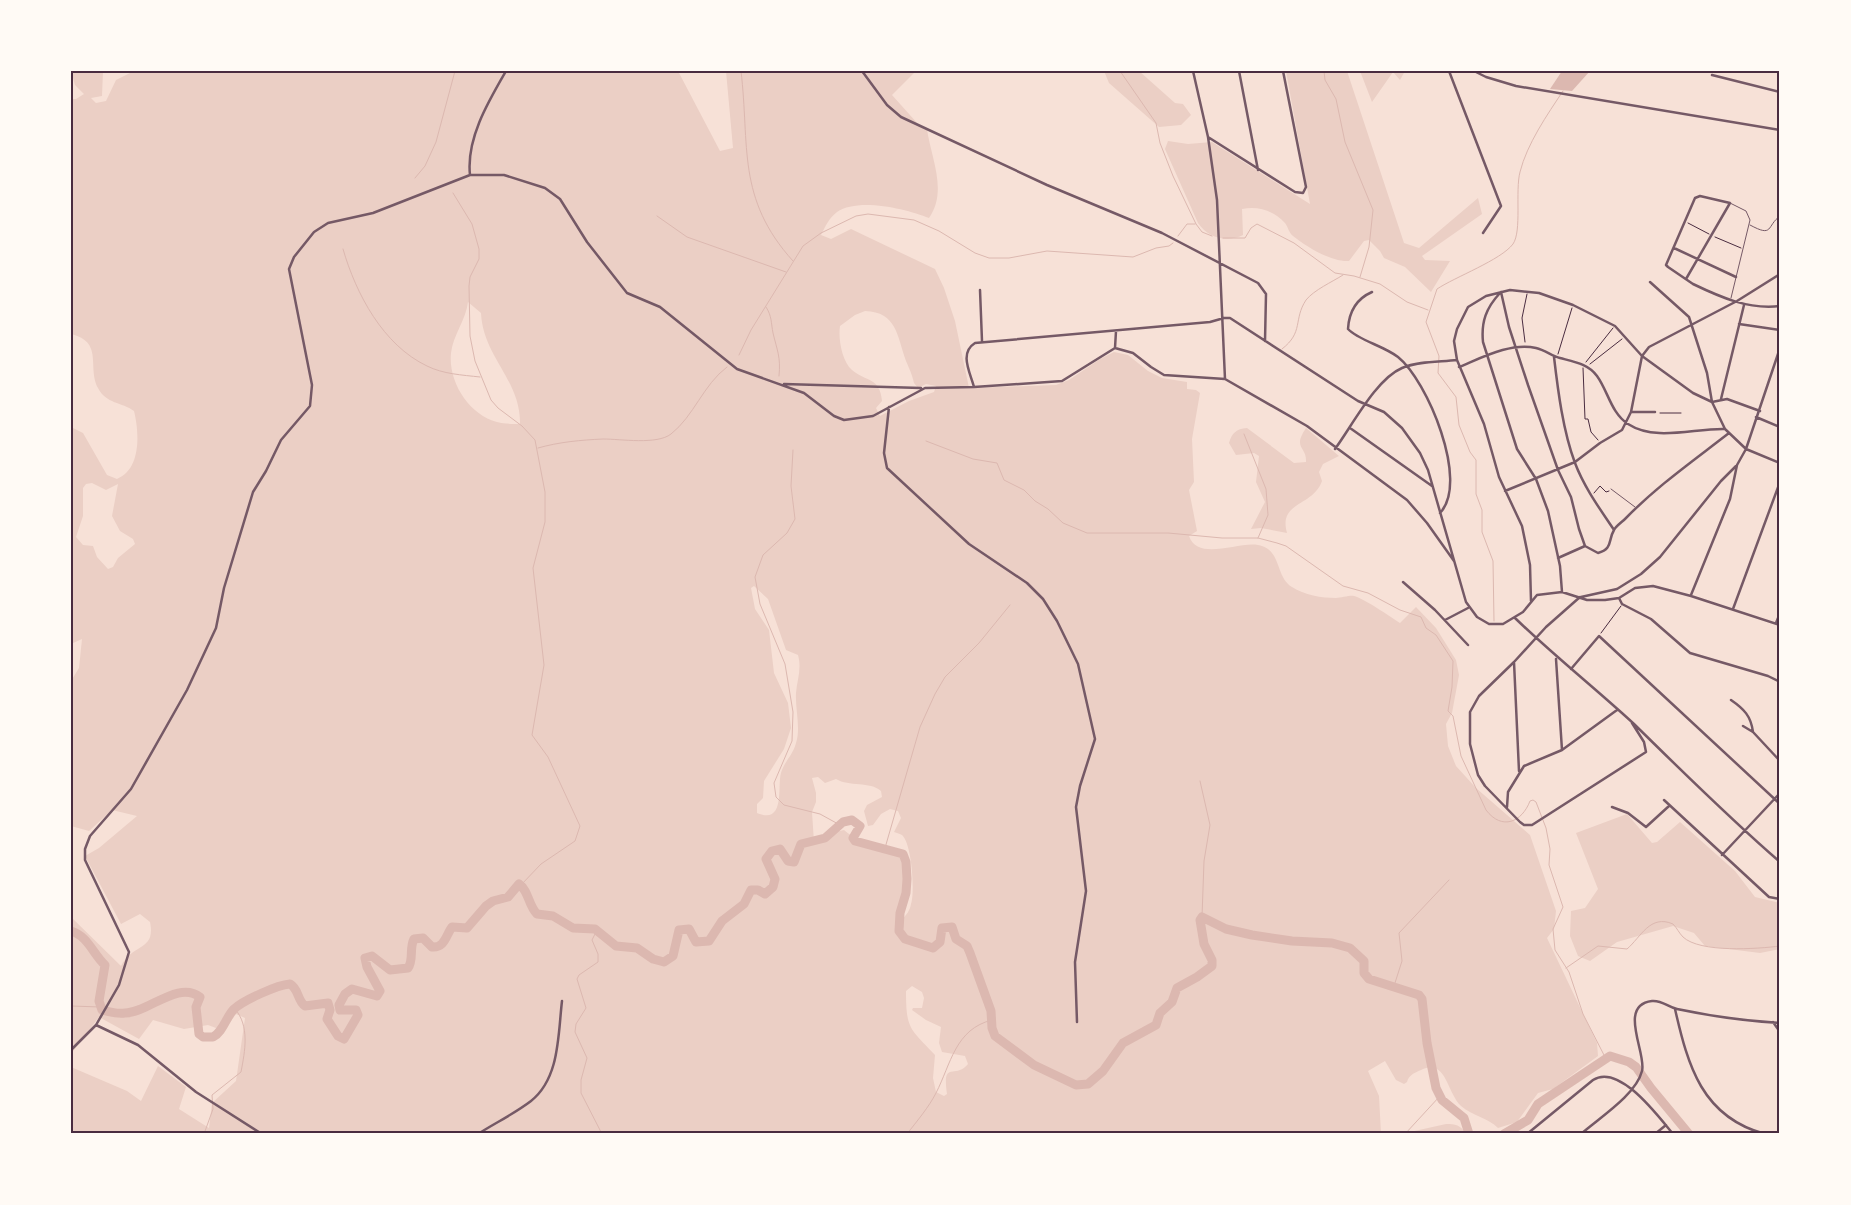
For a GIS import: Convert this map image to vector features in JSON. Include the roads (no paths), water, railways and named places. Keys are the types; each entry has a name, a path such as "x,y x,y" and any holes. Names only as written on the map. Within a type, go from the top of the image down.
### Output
{"street":[{"path":"470,175 469,157 475,135 486,108 506,71"},
{"path":"862,71 887,105 901,116 1047,185 1162,233 1258,283 1264,290 1265,341"},
{"path":"1192,71 1208,137 1217,200 1218,262 1225,379"},
{"path":"1238,71 1258,170"},
{"path":"1208,137 1296,192 1300,194 1306,190 1283,71"},
{"path":"1449,71 1501,206 1483,234"},
{"path":"1474,71 1486,77 1516,86 1780,130"},
{"path":"1712,74 1780,92"},
{"path":"71,1050 96,1025 108,1005 126,967 129,952 85,860 85,850 96,828 131,789 187,690 216,628 224,588 253,492 270,464 281,440 310,406 312,385 291,284 290,263 314,232 328,223 373,213 470,175 514,177 553,193 565,204 587,242 627,293 660,307 737,369 804,393 834,416 844,420 864,418 925,388"},
{"path":"1686,279 1730,203 1698,197 1693,200 1674,248 1665,262 1668,267 1686,279 1704,290 1732,298 1744,305 1767,308 1780,306"},
{"path":"1674,248 1736,277"},
{"path":"1505,491 1575,462 1600,443 1622,430 1631,412 1642,356 1653,344 1693,326 1780,274"},
{"path":"1780,281 1780,298"},
{"path":"1650,282 1686,313 1693,326 1709,381 1712,402 1725,429 1746,449 1780,463"},
{"path":"980,290 982,342"},
{"path":"1531,601 1530,565 1522,526 1505,491 1484,424 1457,360 1455,336 1464,313 1478,300 1501,292 1528,291 1573,305 1615,326 1642,356 1693,393 1712,402 1720,399 1760,411"},
{"path":"1372,292 1358,300 1352,312 1348,329 1384,347 1407,366 1436,417 1446,451 1449,496 1446,505 1440,513"},
{"path":"1501,292 1516,348 1558,470 1571,498 1585,546 1595,552 1604,551 1612,543 1614,530 1653,491 1729,433"},
{"path":"1501,292 1489,305 1484,319 1483,342 1517,449 1536,479 1548,511 1558,558 1562,592"},
{"path":"1720,399 1744,305"},
{"path":"974,387 966,354 971,346 982,342 1210,322 1221,318 1230,318 1365,405 1384,412 1402,428 1424,460 1468,608 1477,617 1489,624 1503,624 1514,618 1528,608 1531,601 1537,595 1562,592 1595,601 1619,598 1635,588 1646,586 1691,596 1778,624 1780,613"},
{"path":"1738,324 1780,330"},
{"path":"1115,348 1116,331"},
{"path":"780,384 925,388 974,387 1062,381 1105,352 1115,348 1133,353 1164,375 1225,379 1307,426 1335,449 1407,500 1427,523 1454,561"},
{"path":"1459,367 1516,348 1537,348 1556,357 1586,366 1600,380 1613,407 1627,423 1646,431 1658,433 1725,429"},
{"path":"1632,723 1644,742 1646,752 1532,825 1524,825 1520,822 1478,775 1470,744 1470,712 1479,696 1546,627 1580,597 1618,589 1641,574 1669,547 1721,481 1737,465 1746,449 1756,417 1760,411 1780,348"},
{"path":"1556,357 1567,436 1575,462 1592,496 1614,530"},
{"path":"1335,449 1365,405 1392,374 1407,366 1457,360"},
{"path":"889,407 884,453 887,468 969,544 1027,583 1043,599 1057,621 1078,664 1095,739 1080,786 1076,807 1086,892 1075,962 1077,1022"},
{"path":"1631,412 1655,412"},
{"path":"1756,417 1780,427"},
{"path":"1350,428 1433,487"},
{"path":"1691,596 1730,499 1737,465"},
{"path":"1733,609 1780,482"},
{"path":"1558,558 1585,546"},
{"path":"1403,582 1445,620 1468,645"},
{"path":"1619,598 1622,604 1651,619 1676,643 1690,653 1768,676 1780,682"},
{"path":"1445,620 1468,608"},
{"path":"1514,618 1556,658 1632,723 1745,832 1780,862"},
{"path":"1571,670 1599,636 1780,804"},
{"path":"1556,658 1562,750"},
{"path":"1514,662 1519,771"},
{"path":"1731,700 1746,712 1750,718 1753,732"},
{"path":"1507,809 1508,792 1519,771 1526,764 1539,761 1562,750 1617,710"},
{"path":"1743,726 1753,732 1780,761"},
{"path":"1722,855 1780,794"},
{"path":"1664,800 1769,897 1780,899"},
{"path":"1612,807 1628,812 1646,827 1669,806"},
{"path":"478,1134 530,1102 547,1082 556,1053 562,1001"},
{"path":"1581,1134 1632,1089 1642,1072 1643,1060 1635,1034 1637,1012 1641,1005 1650,1001 1662,1002 1675,1009 1780,1023"},
{"path":"1675,1009 1682,1042 1701,1088 1709,1100 1730,1119 1765,1134"},
{"path":"1773,1022 1780,1032"},
{"path":"96,1025 138,1045 196,1092 262,1134"},
{"path":"1527,1134 1597,1077 1615,1078 1632,1089 1673,1134"},
{"path":"1655,1134 1666,1126"}],"lane":[{"path":"1730,203 1746,211 1750,217 1750,225 1732,298"},
{"path":"1750,225 1760,230 1769,230 1780,216"},
{"path":"1611,490 1636,508"}],"waterway":[{"path":"415,178 425,166 436,142 455,71"},
{"path":"741,71 746,147 754,193 762,215 775,238 793,261"},
{"path":"1120,71 1156,123 1160,143 1173,176 1196,224 1202,232 1212,236"},
{"path":"1324,71 1325,80 1336,99 1345,142 1373,210 1369,247 1360,277"},
{"path":"1494,621 1493,561 1482,532 1482,510 1476,494 1476,460 1470,452 1459,425 1456,397 1438,373 1439,356 1426,322 1437,289 1499,256 1513,244 1517,230 1518,189 1523,161 1538,130 1563,91"},
{"path":"453,193 472,224 479,249 479,259 470,277 469,286 470,336 475,361 491,400 498,408 522,426 535,440 545,492 545,522 533,568 544,665 532,735 548,757 580,826 575,841 541,864 521,885"},
{"path":"739,355 751,330 803,246 821,233 856,216 868,214 914,220 939,231 975,253 989,258 1009,258 1047,251 1133,257 1156,248 1169,246 1173,243"},
{"path":"657,216 687,237 786,272"},
{"path":"1178,236 1187,224 1195,224"},
{"path":"1223,238 1245,238 1251,228 1257,224 1294,243 1335,273 1354,276 1380,284 1407,302 1428,310"},
{"path":"343,249 355,283 364,300 373,316 397,345 411,357 433,369 453,374 480,377"},
{"path":"1282,349 1293,337 1302,307 1309,296 1343,275"},
{"path":"766,307 778,354 779,376"},
{"path":"538,448 587,440 648,440 665,437 679,427 711,383 727,367"},
{"path":"1244,434 1266,489 1268,515 1258,538"},
{"path":"926,441 973,459 997,463 1004,480 1024,490 1063,523 1087,533 1168,533 1222,538 1258,538 1286,546 1343,586 1368,593 1400,610 1421,617 1426,628 1436,635 1453,661 1452,687 1448,711 1453,716 1461,756 1486,810 1492,817 1505,822 1517,819 1530,801 1536,802 1546,828 1550,849 1549,865 1563,907 1553,929 1555,950 1569,972 1583,1014 1605,1057"},
{"path":"793,450 791,486 795,519 787,533 763,555 755,577 760,604 785,664 793,712 792,741 774,783 776,797 784,805 820,814 840,825"},
{"path":"885,848 920,727 935,694 945,677 979,643 1010,605"},
{"path":"1200,781 1210,825 1204,861 1202,917"},
{"path":"71,931 82,937 105,965 99,1001 102,1010 119,1013 134,1012 173,995 182,992 191,993 200,997 196,1007 199,1034 203,1037 213,1037 219,1032 231,1012 239,1005 269,990 290,984 305,1006 328,1003 330,1010 327,1019 338,1036 344,1039 358,1015 356,1010 340,1010 339,1005 345,994 352,989 377,996 380,991 367,967 365,958 372,956 390,970 408,968 411,961 414,939 423,938 432,947 440,945 452,927 467,928 486,906 493,901 508,897 519,884 525,890 537,914 553,916 573,928 595,929 616,946 637,948 653,959 664,962 673,956 679,930 689,929 696,942 709,941 722,921 744,904 751,890 758,890 765,894 773,887 775,879 766,859 772,851 780,849 788,861 794,862 801,844 825,838 843,822 852,820 860,826 853,838 855,841 903,854 906,862 907,879 906,893 900,913 899,931 905,939 933,948 940,942 942,928 952,927 956,939 967,946 970,953 991,1011 992,1028 995,1036 1034,1065 1076,1085 1088,1084 1103,1071 1123,1043 1156,1025 1160,1013 1172,1002 1177,988 1212,966 1212,960 1204,944 1200,920 1202,917 1226,929 1252,935 1292,941 1332,943 1350,948 1364,961 1364,973 1369,979 1419,995 1422,999 1427,1043 1436,1088 1442,1100 1464,1118 1469,1134"},
{"path":"1394,986 1402,961 1399,933 1449,880"},
{"path":"1566,968 1598,946 1627,949 1647,928 1658,922 1673,924 1683,937 1702,946 1729,949 1780,946"},
{"path":"597,930 592,940 598,954 598,962 579,975 577,979 586,1008 576,1024 575,1032 587,1058 581,1080 581,1093 602,1134"},
{"path":"71,1006 100,1007"},
{"path":"204,1134 213,1109 212,1095 241,1072 245,1047 245,1031 240,1016 235,1009"},
{"path":"907,1134 933,1098 962,1039 970,1031 992,1020"},
{"path":"1504,1134 1528,1120 1538,1104 1610,1056 1629,1062 1636,1067 1689,1134"},
{"path":"1405,1134 1440,1096"}]}
